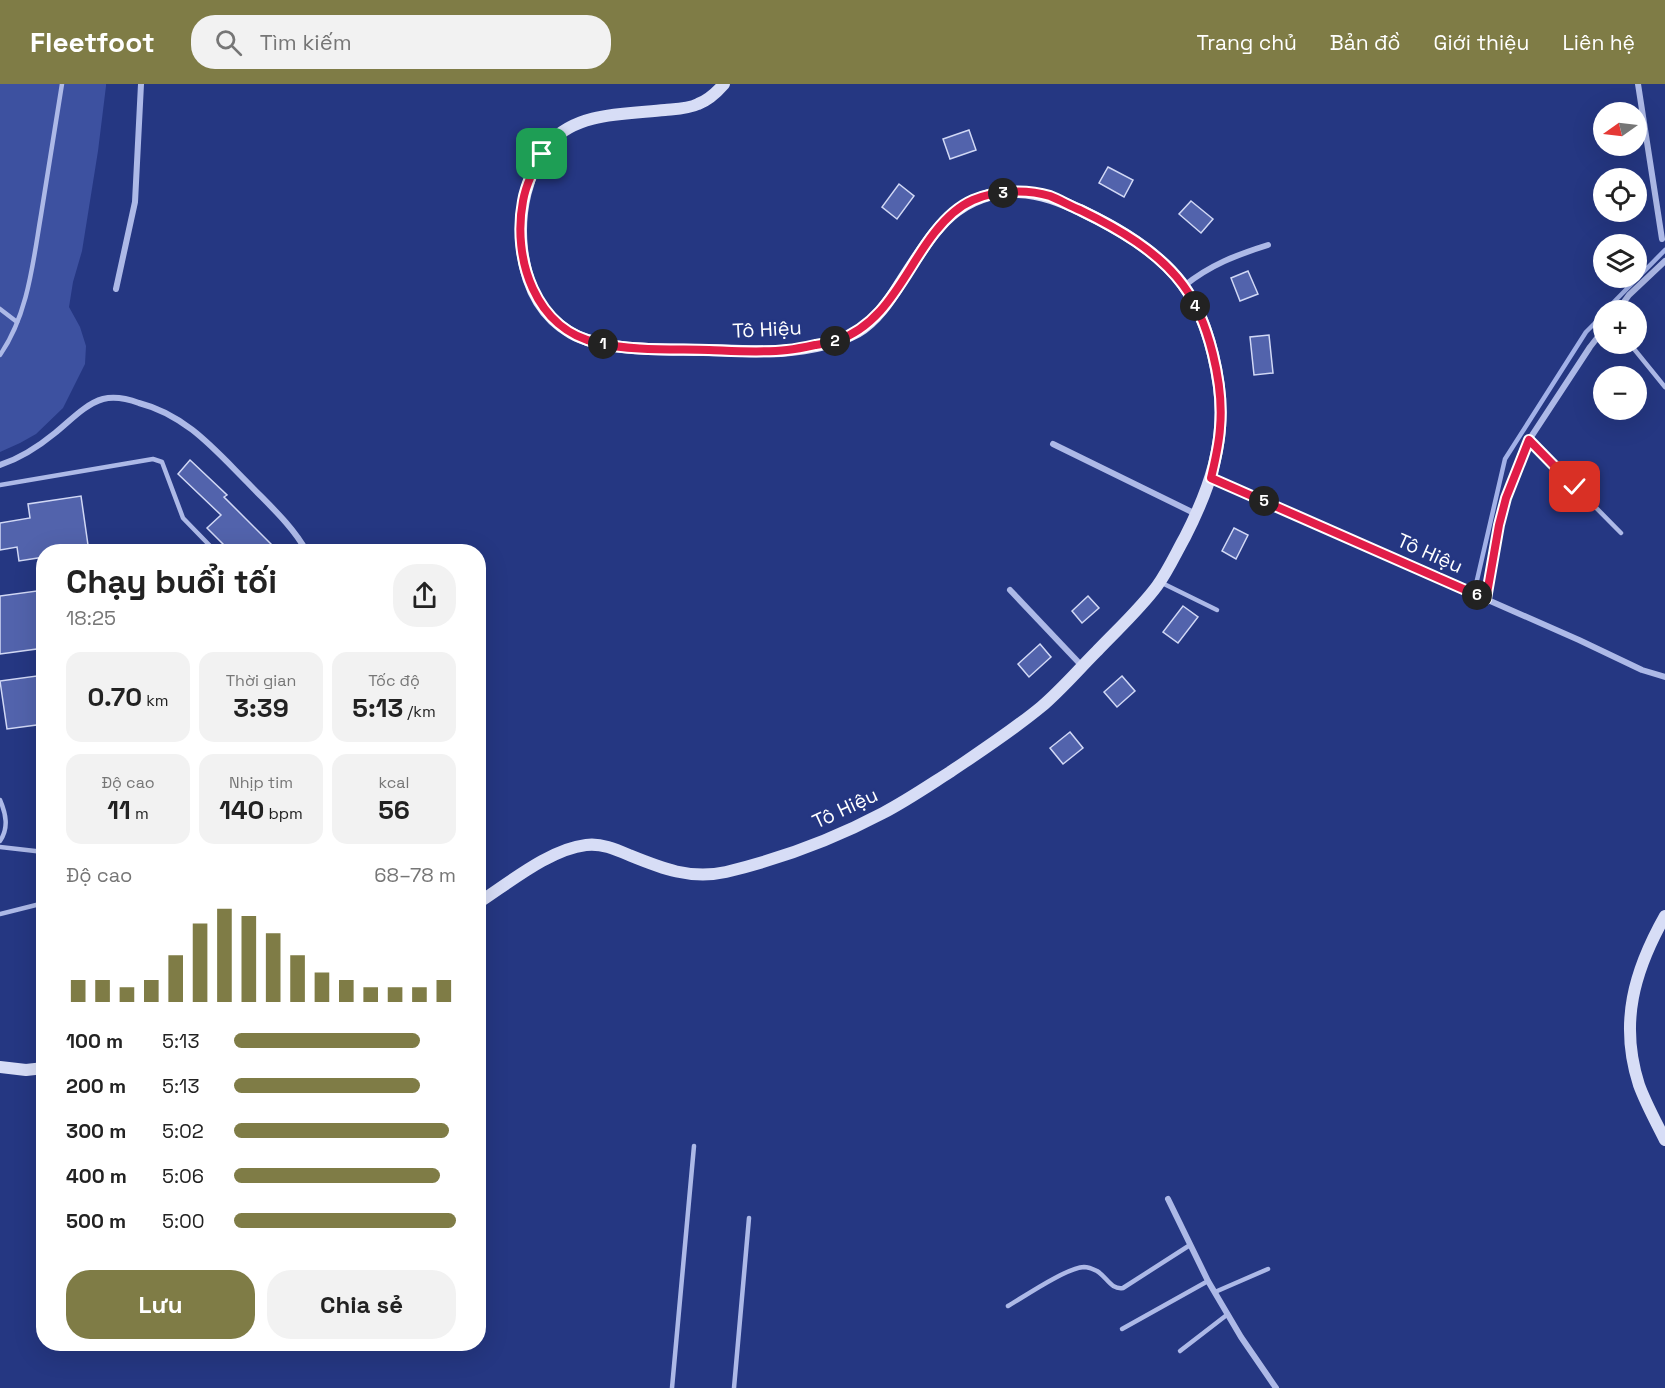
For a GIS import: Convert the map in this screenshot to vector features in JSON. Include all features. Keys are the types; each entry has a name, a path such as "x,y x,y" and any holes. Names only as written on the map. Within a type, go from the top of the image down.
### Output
{"street":[{"path":"116,289 135,202 141,84"},
{"name":"Tô Hiệu","path":"486,898 538,863 577,846 594,843 662,868 691,875 717,874 792,852 882,814 1013,730 1046,702 1137,610 1160,582 1196,514 1211,478 1221,427 1218,379 1211,346 1200,316 1184,286 1165,265 1106,222 1049,196 1023,192 988,195 957,209 926,243 889,302 860,331 835,341 786,351 641,348 597,343 568,331 546,312 537,300 528,279 523,252 520,222 523,199 542,154 564,130 579,123 628,113 684,108 699,104 720,90 724,84"},
{"path":"1638,84 1662,239"},
{"path":"1184,286 1210,267 1268,245"},
{"path":"1625,300 1665,261"},
{"path":"1486,599 1506,498 1529,440 1593,342"},
{"path":"0,465 30,452 89,406 104,399 123,398 156,407 183,422 200,435 279,514 299,536 303,544"},
{"path":"1053,444 1196,514"},
{"name":"Tô Hiệu","path":"1211,478 1642,670 1665,677"},
{"path":"1010,590 1082,666"},
{"path":"1665,916 1640,967 1629,1027 1630,1048 1640,1086 1665,1140"},
{"path":"0,1067 36,1069"},
{"path":"1168,1199 1208,1281 1241,1337 1276,1388"}],"lane":[{"path":"0,355 17,322 30,282 62,84"},
{"path":"0,309 17,322"},
{"path":"1638,354 1665,387"},
{"path":"1529,440 1621,533"},
{"path":"0,485 153,459 162,462 183,518 208,544"},
{"path":"1160,582 1217,610"},
{"path":"0,800 5,812 6,824 0,841"},
{"path":"0,847 36,851"},
{"path":"0,914 36,905"},
{"path":"672,1388 694,1146"},
{"path":"734,1388 749,1218"},
{"path":"1008,1306 1068,1272 1083,1267 1096,1270 1114,1287 1123,1288 1190,1245"},
{"path":"1215,1292 1268,1269"},
{"path":"1122,1329 1208,1281"},
{"path":"1180,1351 1228,1314"}],"shaded area":[{"path":"0,84 106,84 106,86 82,251 69,307 80,327 86,346 85,364 63,408 36,434 0,452"}],"building":[{"path":"969,130 976,150 950,159 943,139"},
{"path":"1108,167 1133,180 1124,197 1099,183"},
{"path":"899,184 914,196 897,219 882,207"},
{"path":"1191,201 1213,219 1201,233 1179,214"},
{"path":"1248,271 1258,294 1240,301 1231,278"},
{"path":"1269,335 1273,373 1254,375 1250,337"},
{"path":"190,460 227,495 224,497 271,544 223,544 207,528 221,515 178,474"},
{"path":"81,496 88,544 36,544 36,558 19,561 17,547 0,550 0,523 30,518 28,504"},
{"path":"1234,528 1248,535 1236,559 1222,551"},
{"path":"36,591 36,649 0,654 0,596"},
{"path":"1088,596 1099,608 1082,623 1072,611"},
{"path":"1183,606 1198,617 1178,643 1163,632"},
{"path":"1040,644 1051,657 1029,677 1018,664"},
{"path":"36,676 36,725 7,729 0,681"},
{"path":"1122,676 1135,691 1117,707 1104,692"},
{"path":"1070,732 1083,748 1063,764 1050,748"}],"waterway":[{"path":"1616,300 1665,250"},
{"path":"1474,593 1505,459 1586,332 1593,325"}],"route":[{"path":"542,154 523,199 520,222 528,279 537,300 557,323 568,331 597,343 641,348 786,351 835,341 860,331 889,302 926,243 957,209 988,195 1023,192 1049,196 1106,222 1165,265 1184,286 1200,316 1211,346 1218,379 1221,427 1211,478 1486,599 1506,498 1529,440 1575,487"}]}
